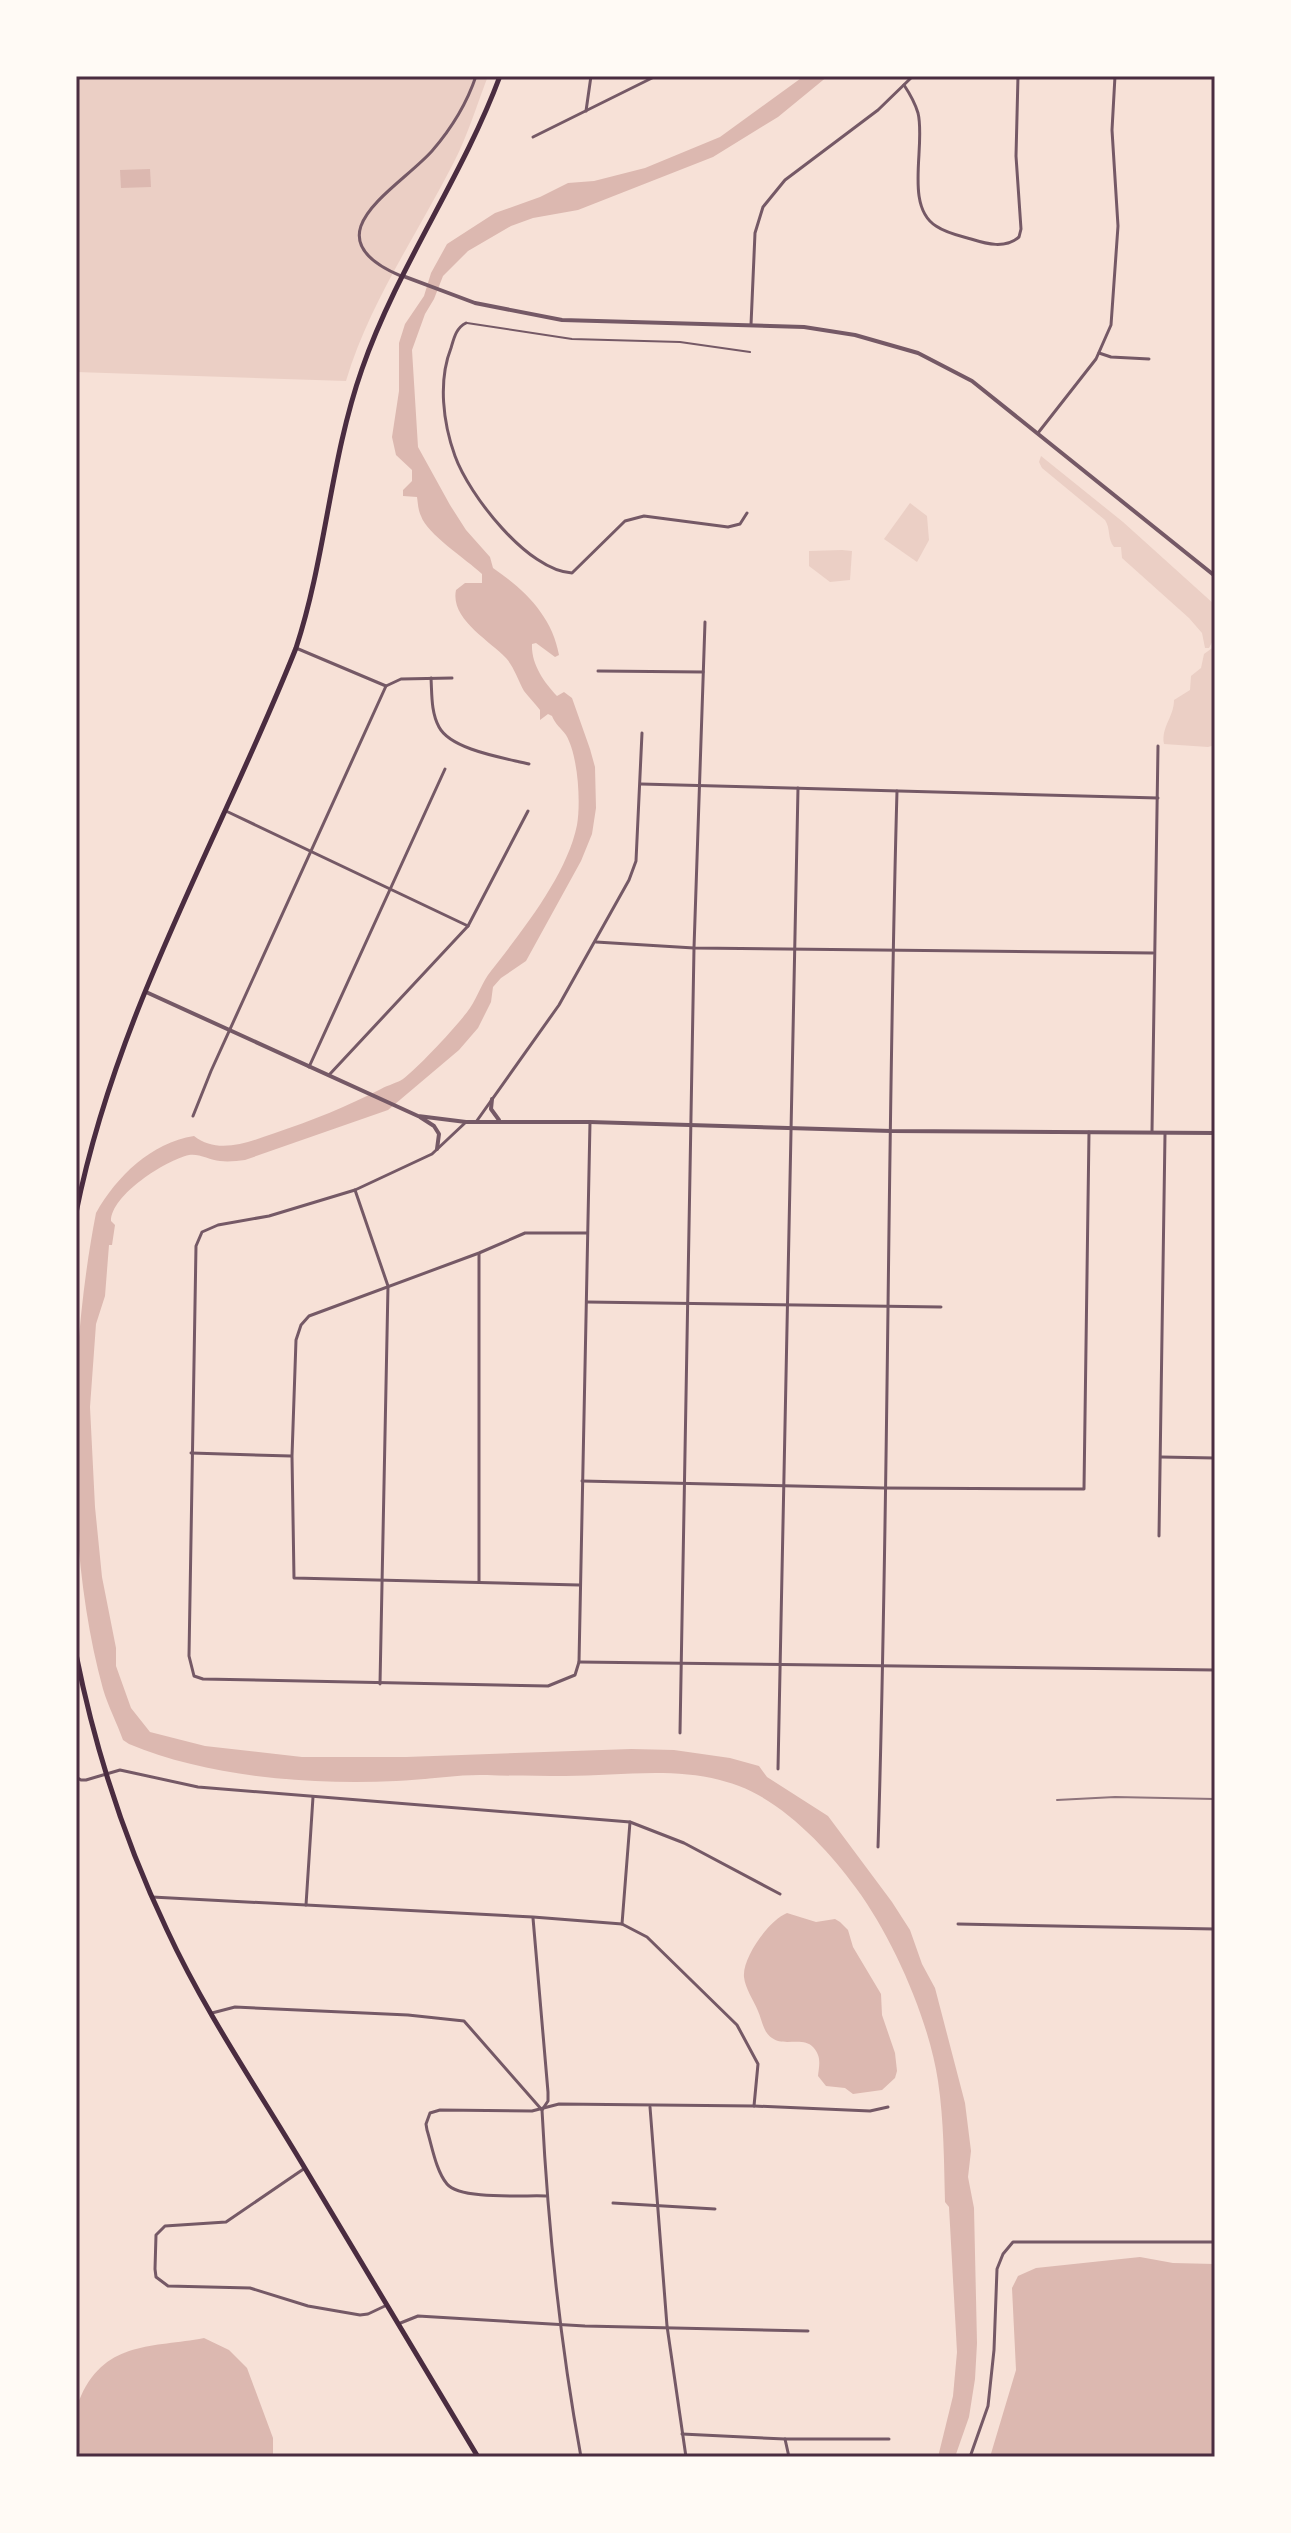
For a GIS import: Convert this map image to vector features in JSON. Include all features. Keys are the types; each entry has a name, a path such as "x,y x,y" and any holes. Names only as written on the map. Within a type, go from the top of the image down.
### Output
{"main road":[{"path":"76,1213 98,1119 122,1046 296,648 315,585 350,405 372,341 401,276 458,171 500,76"},
{"path":"76,1654 106,1774 130,1843 168,1933 212,2013 478,2457"}],"street":[{"path":"476,76 462,109 443,137 362,219 362,243 368,255 389,271 499,309 562,320 831,330 918,353 972,381 1215,576"},
{"path":"586,111 591,76"},
{"path":"533,137 656,76"},
{"path":"751,325 755,233 771,194 878,110 913,76"},
{"path":"904,85 918,114 919,200 928,219 937,227 954,234 979,242 1004,245 1019,237 1021,229 1016,156 1018,76"},
{"path":"1038,433 1099,353 1111,325 1118,226 1112,130 1115,76"},
{"path":"466,323 458,328 446,360 443,392 446,422 455,458 481,501 518,544 540,563 559,572 572,573 625,521 644,516 728,527 740,524 747,513"},
{"path":"1099,353 1149,359"},
{"path":"680,1733 694,948 705,622"},
{"path":"296,648 386,686"},
{"path":"598,671 703,672"},
{"path":"431,678 433,712 440,730 453,741 475,750 529,764"},
{"path":"193,1116 386,686 401,679 452,678"},
{"path":"476,1122 559,1005 596,942 636,861 642,733"},
{"path":"1152,1132 1158,746"},
{"path":"309,1067 445,769"},
{"path":"641,784 1158,798"},
{"path":"778,1769 798,788"},
{"path":"878,1847 884,1667 884,1488 897,791"},
{"path":"225,810 468,926"},
{"path":"329,1075 468,926 528,811"},
{"path":"596,942 694,948 1153,953"},
{"path":"144,990 418,1116 434,1126 439,1134 437,1149"},
{"path":"492,1099 491,1109 501,1122"},
{"path":"418,1116 466,1122 590,1122 891,1131 1215,1133"},
{"path":"466,1122 437,1149 355,1190 269,1216 218,1225 202,1232 196,1246 191,1453 189,1656 194,1676 203,1679 380,1684 548,1686 575,1675 579,1662 590,1122"},
{"path":"582,1481 1084,1489 1089,1132"},
{"path":"1159,1536 1165,1134"},
{"path":"355,1190 388,1286 380,1684"},
{"path":"579,1585 294,1578 292,1456 296,1340 301,1325 309,1316 525,1233 587,1233"},
{"path":"479,1253 479,1582"},
{"path":"587,1302 941,1307"},
{"path":"191,1453 292,1456"},
{"path":"1161,1457 1215,1458"},
{"path":"579,1662 1215,1670"},
{"path":"76,1777 81,1780 120,1770 198,1787 630,1822 684,1843 780,1894"},
{"path":"306,1905 313,1796"},
{"path":"622,1924 630,1822"},
{"path":"152,1897 622,1924 647,1937 737,2025 758,2064 754,2106"},
{"path":"533,1917 548,2092 548,2101 542,2110 546,2196 581,2457"},
{"path":"958,1924 1215,1929"},
{"path":"212,2013 235,2007 408,2015 464,2021 542,2110"},
{"path":"546,2196 466,2193 450,2188 441,2173 426,2124 430,2113 440,2110 542,2110 559,2104 870,2111 888,2107"},
{"path":"650,2105 667,2326 686,2457"},
{"path":"305,2168 226,2222 165,2226 156,2235 154,2245 156,2277 161,2283 173,2287 250,2288 308,2306 360,2315 387,2305"},
{"path":"613,2203 715,2209"},
{"path":"970,2457 988,2406 997,2269 1003,2254 1013,2242 1215,2242"},
{"path":"398,2324 418,2316 767,2332 808,2331"},
{"path":"682,2434 785,2439 889,2439"},
{"path":"785,2439 789,2457"}],"lane":[{"path":"466,323 572,339 680,342 750,352"}],"shaded area":[{"path":"76,76 488,76 459,152 381,296 346,381 76,372"},
{"path":"804,76 828,76 778,117 713,157 578,210 533,218 511,226 468,251 443,276 412,350 418,447 450,505 466,530 490,557 493,568 526,595 550,628 559,655 555,657 536,643 532,644 534,659 543,679 557,696 564,692 572,698 590,749 595,767 596,808 592,834 581,861 526,961 493,987 491,1002 478,1028 459,1050 388,1110 245,1160 220,1161 193,1155 179,1158 141,1180 120,1200 111,1221 115,1225 112,1245 109,1245 105,1296 96,1324 90,1407 95,1507 116,1666 131,1708 150,1732 205,1746 302,1757 674,1750 730,1758 759,1766 767,1777 828,1816 910,1930 922,1964 935,1988 965,2103 971,2151 968,2177 974,2208 977,2343 969,2417 955,2457 938,2457 953,2396 957,2352 949,2207 945,2202 941,2111 933,2057 918,2006 896,1955 870,1908 819,1843 788,1815 756,1794 739,1786 696,1776 653,1773 475,1775 329,1782 226,1771 129,1744 123,1740 103,1689 90,1634 76,1514 74,1452 80,1328 96,1213 104,1199 137,1163 178,1140 194,1136 213,1145 244,1143 329,1113 403,1079 470,1008 488,975 554,883 572,844 579,804 578,779 566,735 552,716 548,714 540,720 540,710 524,691 509,662 472,628 459,610 456,590 465,583 482,583 482,574 431,531 420,514 417,497 403,496 403,490 412,481 412,470 396,455 392,437 399,391 399,343 405,324 424,296 431,273 447,244 495,213 568,183 594,181 645,168 720,137"},
{"path":"150,169 151,187 121,188 120,170"},
{"path":"1041,456 1123,522 1215,605 1215,636 1209,648 1205,648 1202,633 1189,618 1122,558 1121,547 1112,544 1105,520 1042,468 1039,462"},
{"path":"910,503 927,516 929,540 917,562 884,539"},
{"path":"809,551 852,551 850,580 830,582 809,566"},
{"path":"1215,646 1215,745 1164,744 1164,732 1174,700 1190,690 1191,676 1201,668 1204,654"},
{"path":"787,1913 816,1922 835,1919 848,1930 853,1947 881,1994 882,2015 895,2053 895,2078 882,2090 853,2094 845,2088 826,2086 818,2076 819,2058 813,2047 804,2042 777,2041 765,2029 746,1986 745,1969 758,1940 772,1923"},
{"path":"1140,2257 1173,2263 1215,2264 1215,2457 990,2457 1016,2370 1012,2288 1018,2276 1036,2268"},
{"path":"204,2338 229,2350 247,2368 273,2438 273,2457 81,2457 76,2435 76,2411 81,2396 104,2365 133,2350"}],"railway":[{"path":"1057,1800 1115,1797 1215,1799"}]}
